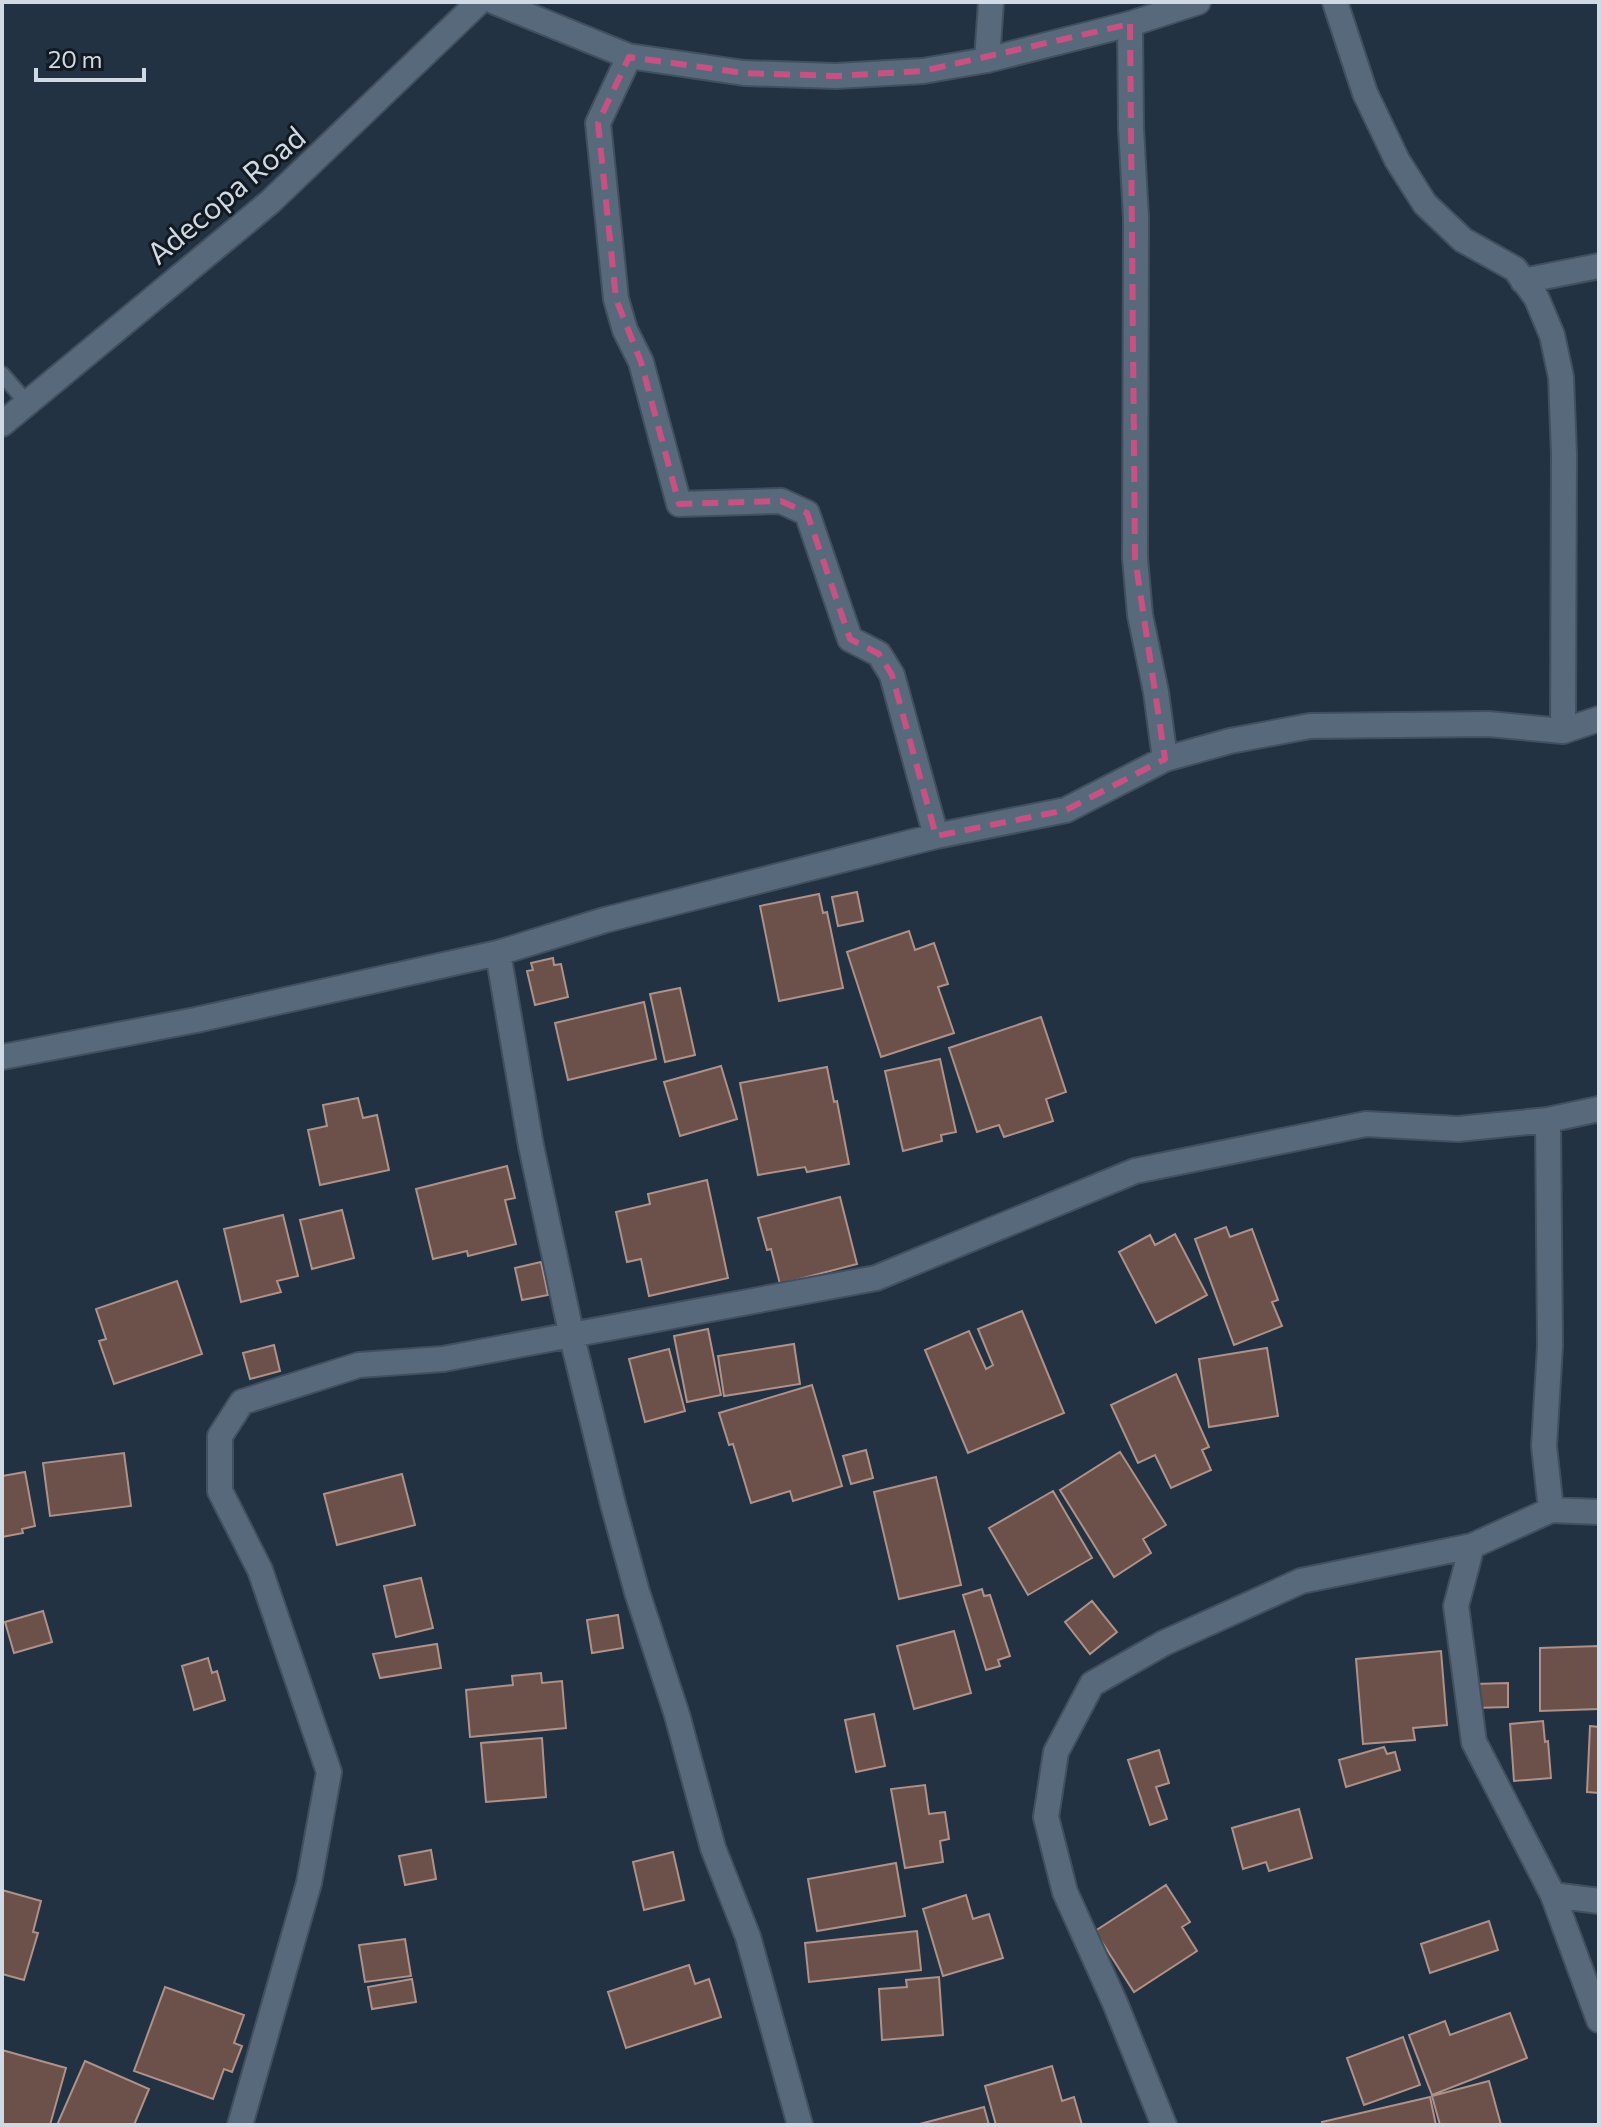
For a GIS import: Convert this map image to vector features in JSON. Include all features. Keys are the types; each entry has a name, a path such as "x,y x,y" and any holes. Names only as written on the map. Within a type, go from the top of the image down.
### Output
{"street":[{"name":"Adecopa Road","path":"2,424 270,202 479,2"},
{"path":"495,2 629,57 744,73 836,76 923,71 987,60 1130,24 1198,2"},
{"path":"987,60 991,2"},
{"path":"1335,2 1365,93 1397,160 1425,204 1463,240 1515,269 1536,297 1552,335 1561,377 1566,534 1563,731"},
{"path":"1130,24 1131,128 1137,233 1135,558 1140,615 1156,692 1165,759"},
{"path":"629,57 598,123 616,299 625,330 641,362 679,504 781,501 807,513 850,639 879,654 892,675 936,836"},
{"path":"1523,281 1599,266"},
{"path":"2,1057 196,1020 498,953 605,920 936,836 1066,810 1165,759 1230,741 1310,726 1488,724 1563,731 1599,719"},
{"path":"498,953 531,1146 572,1337 637,1592 677,1715 713,1848 748,1937 800,2125"},
{"path":"240,2125 309,1883 329,1772 260,1570 220,1491 220,1436 242,1402 359,1365 443,1359 876,1278 1135,1171 1366,1124 1458,1129 1548,1120 1599,1109"},
{"path":"1548,1120 1550,1346 1544,1446 1551,1510"},
{"path":"1164,2125 1115,2003 1065,1892 1046,1817 1056,1752 1092,1684 1164,1643 1301,1581 1472,1546 1551,1510 1599,1512"},
{"path":"1472,1546 1456,1606 1474,1742 1553,1895 1599,2020"},
{"path":"1553,1895 1599,1901"}],"lane":[{"path":"2,374 27,403"}],"highlighted area":[{"path":"1130,24 1135,558 1165,759 1066,810 936,836 892,675 879,654 850,639 807,513 781,501 679,504 641,362 616,299 598,123 629,57 744,73 836,76 923,71"}],"building":[{"path":"857,892 863,921 838,926 832,897"},
{"path":"819,894 823,913 827,912 843,988 779,1001 760,906"},
{"path":"909,931 915,950 934,943 948,984 938,987 954,1033 881,1057 847,952"},
{"path":"553,958 554,965 561,964 568,997 535,1005 527,971 533,970 531,963"},
{"path":"680,988 695,1055 665,1062 650,994"},
{"path":"644,1002 656,1059 568,1080 555,1023"},
{"path":"1041,1017 1066,1092 1046,1099 1053,1121 1004,1137 999,1125 977,1132 949,1048"},
{"path":"940,1059 956,1132 941,1135 942,1141 903,1151 885,1071"},
{"path":"721,1066 737,1119 680,1136 664,1082"},
{"path":"827,1067 849,1164 807,1172 805,1167 758,1175 740,1083"},
{"path":"358,1098 363,1118 377,1115 389,1170 320,1185 308,1130 327,1126 323,1105"},
{"path":"507,1166 515,1198 505,1200 516,1244 468,1256 467,1251 433,1259 416,1189"},
{"path":"707,1180 728,1278 649,1296 641,1259 627,1262 616,1212 650,1204 648,1194"},
{"path":"840,1197 857,1264 780,1284 771,1249 767,1250 758,1218"},
{"path":"342,1210 354,1258 312,1269 300,1220"},
{"path":"283,1215 298,1276 277,1281 281,1292 241,1302 224,1229"},
{"path":"1226,1227 1230,1237 1252,1229 1278,1300 1272,1302 1282,1326 1234,1345 1195,1239"},
{"path":"1175,1234 1207,1295 1156,1323 1119,1252 1150,1235 1155,1245"},
{"path":"541,1262 548,1295 522,1300 515,1268"},
{"path":"177,1281 202,1354 114,1384 99,1341 106,1339 96,1309"},
{"path":"1022,1311 1064,1413 968,1453 925,1350 969,1331 986,1369 993,1365 978,1329"},
{"path":"708,1329 721,1395 687,1402 674,1336"},
{"path":"794,1344 800,1384 724,1396 718,1356"},
{"path":"274,1345 280,1371 250,1379 243,1353"},
{"path":"1267,1348 1278,1416 1209,1427 1199,1359"},
{"path":"669,1349 685,1411 645,1422 629,1359"},
{"path":"1176,1374 1209,1447 1202,1450 1211,1470 1171,1488 1155,1455 1138,1463 1111,1405"},
{"path":"812,1385 842,1486 793,1501 790,1491 751,1503 733,1444 729,1445 719,1413"},
{"path":"866,1450 873,1478 851,1484 843,1456"},
{"path":"1120,1452 1166,1525 1143,1539 1151,1553 1114,1577 1060,1490"},
{"path":"124,1453 131,1506 50,1516 43,1463"},
{"path":"25,1472 35,1526 22,1529 23,1533 2,1537 2,1476"},
{"path":"402,1474 415,1525 337,1545 324,1494"},
{"path":"936,1477 961,1585 899,1599 874,1492"},
{"path":"1053,1491 1092,1558 1028,1595 989,1528"},
{"path":"421,1578 433,1628 396,1637 384,1586"},
{"path":"982,1589 984,1596 990,1595 1010,1656 998,1660 1000,1666 986,1670 963,1595"},
{"path":"1092,1601 1117,1632 1090,1654 1065,1622"},
{"path":"43,1611 52,1642 14,1653 5,1622"},
{"path":"618,1615 623,1648 592,1653 587,1620"},
{"path":"954,1631 971,1693 914,1709 897,1646"},
{"path":"437,1644 441,1668 380,1678 373,1654"},
{"path":"1599,1646 1599,1709 1540,1711 1540,1648"},
{"path":"1441,1651 1447,1725 1413,1728 1415,1740 1363,1744 1356,1659"},
{"path":"208,1658 212,1673 217,1671 225,1700 194,1710 182,1666"},
{"path":"541,1673 542,1683 562,1681 566,1728 470,1737 466,1690 513,1685 512,1676"},
{"path":"1508,1683 1508,1707 1474,1708 1474,1684"},
{"path":"874,1714 885,1766 856,1772 845,1720"},
{"path":"1543,1721 1551,1778 1514,1781 1510,1724"},
{"path":"1590,1726 1599,1727 1599,1793 1587,1792"},
{"path":"542,1738 546,1797 486,1802 481,1743"},
{"path":"1384,1747 1387,1754 1395,1752 1400,1770 1346,1787 1339,1760"},
{"path":"1159,1750 1169,1783 1156,1787 1167,1819 1150,1825 1128,1760"},
{"path":"925,1785 929,1814 945,1812 949,1839 940,1841 943,1862 905,1868 891,1789"},
{"path":"1299,1809 1312,1858 1269,1871 1266,1862 1243,1869 1232,1828"},
{"path":"431,1850 436,1879 405,1885 399,1856"},
{"path":"673,1852 684,1900 644,1910 633,1862"},
{"path":"896,1863 905,1916 817,1931 808,1879"},
{"path":"1166,1885 1190,1922 1182,1927 1197,1951 1134,1992 1095,1931"},
{"path":"2,1890 41,1901 33,1932 38,1933 24,1980 2,1974"},
{"path":"966,1895 973,1919 989,1914 1003,1958 943,1976 923,1909"},
{"path":"1489,1921 1498,1950 1430,1973 1421,1944"},
{"path":"917,1931 921,1970 809,1982 805,1943"},
{"path":"405,1939 411,1976 365,1982 359,1945"},
{"path":"689,1965 695,1984 709,1979 721,2017 626,2048 608,1992"},
{"path":"939,1977 943,2035 882,2040 879,1989 907,1987 906,1980"},
{"path":"412,1979 416,2002 372,2009 368,1987"},
{"path":"165,1987 244,2015 234,2043 242,2046 232,2072 224,2069 213,2099 134,2071"},
{"path":"1510,2013 1527,2058 1432,2095 1409,2035 1445,2021 1450,2035"},
{"path":"1403,2037 1420,2085 1364,2105 1347,2058"},
{"path":"2,2050 66,2068 50,2125 2,2125"},
{"path":"85,2061 149,2089 134,2125 57,2125"},
{"path":"1052,2066 1062,2101 1074,2097 1082,2125 996,2125 985,2086"},
{"path":"1489,2081 1501,2125 1440,2125 1432,2096"},
{"path":"1430,2097 1436,2125 1323,2125 1322,2122"},
{"path":"984,2107 989,2125 916,2125"}]}
